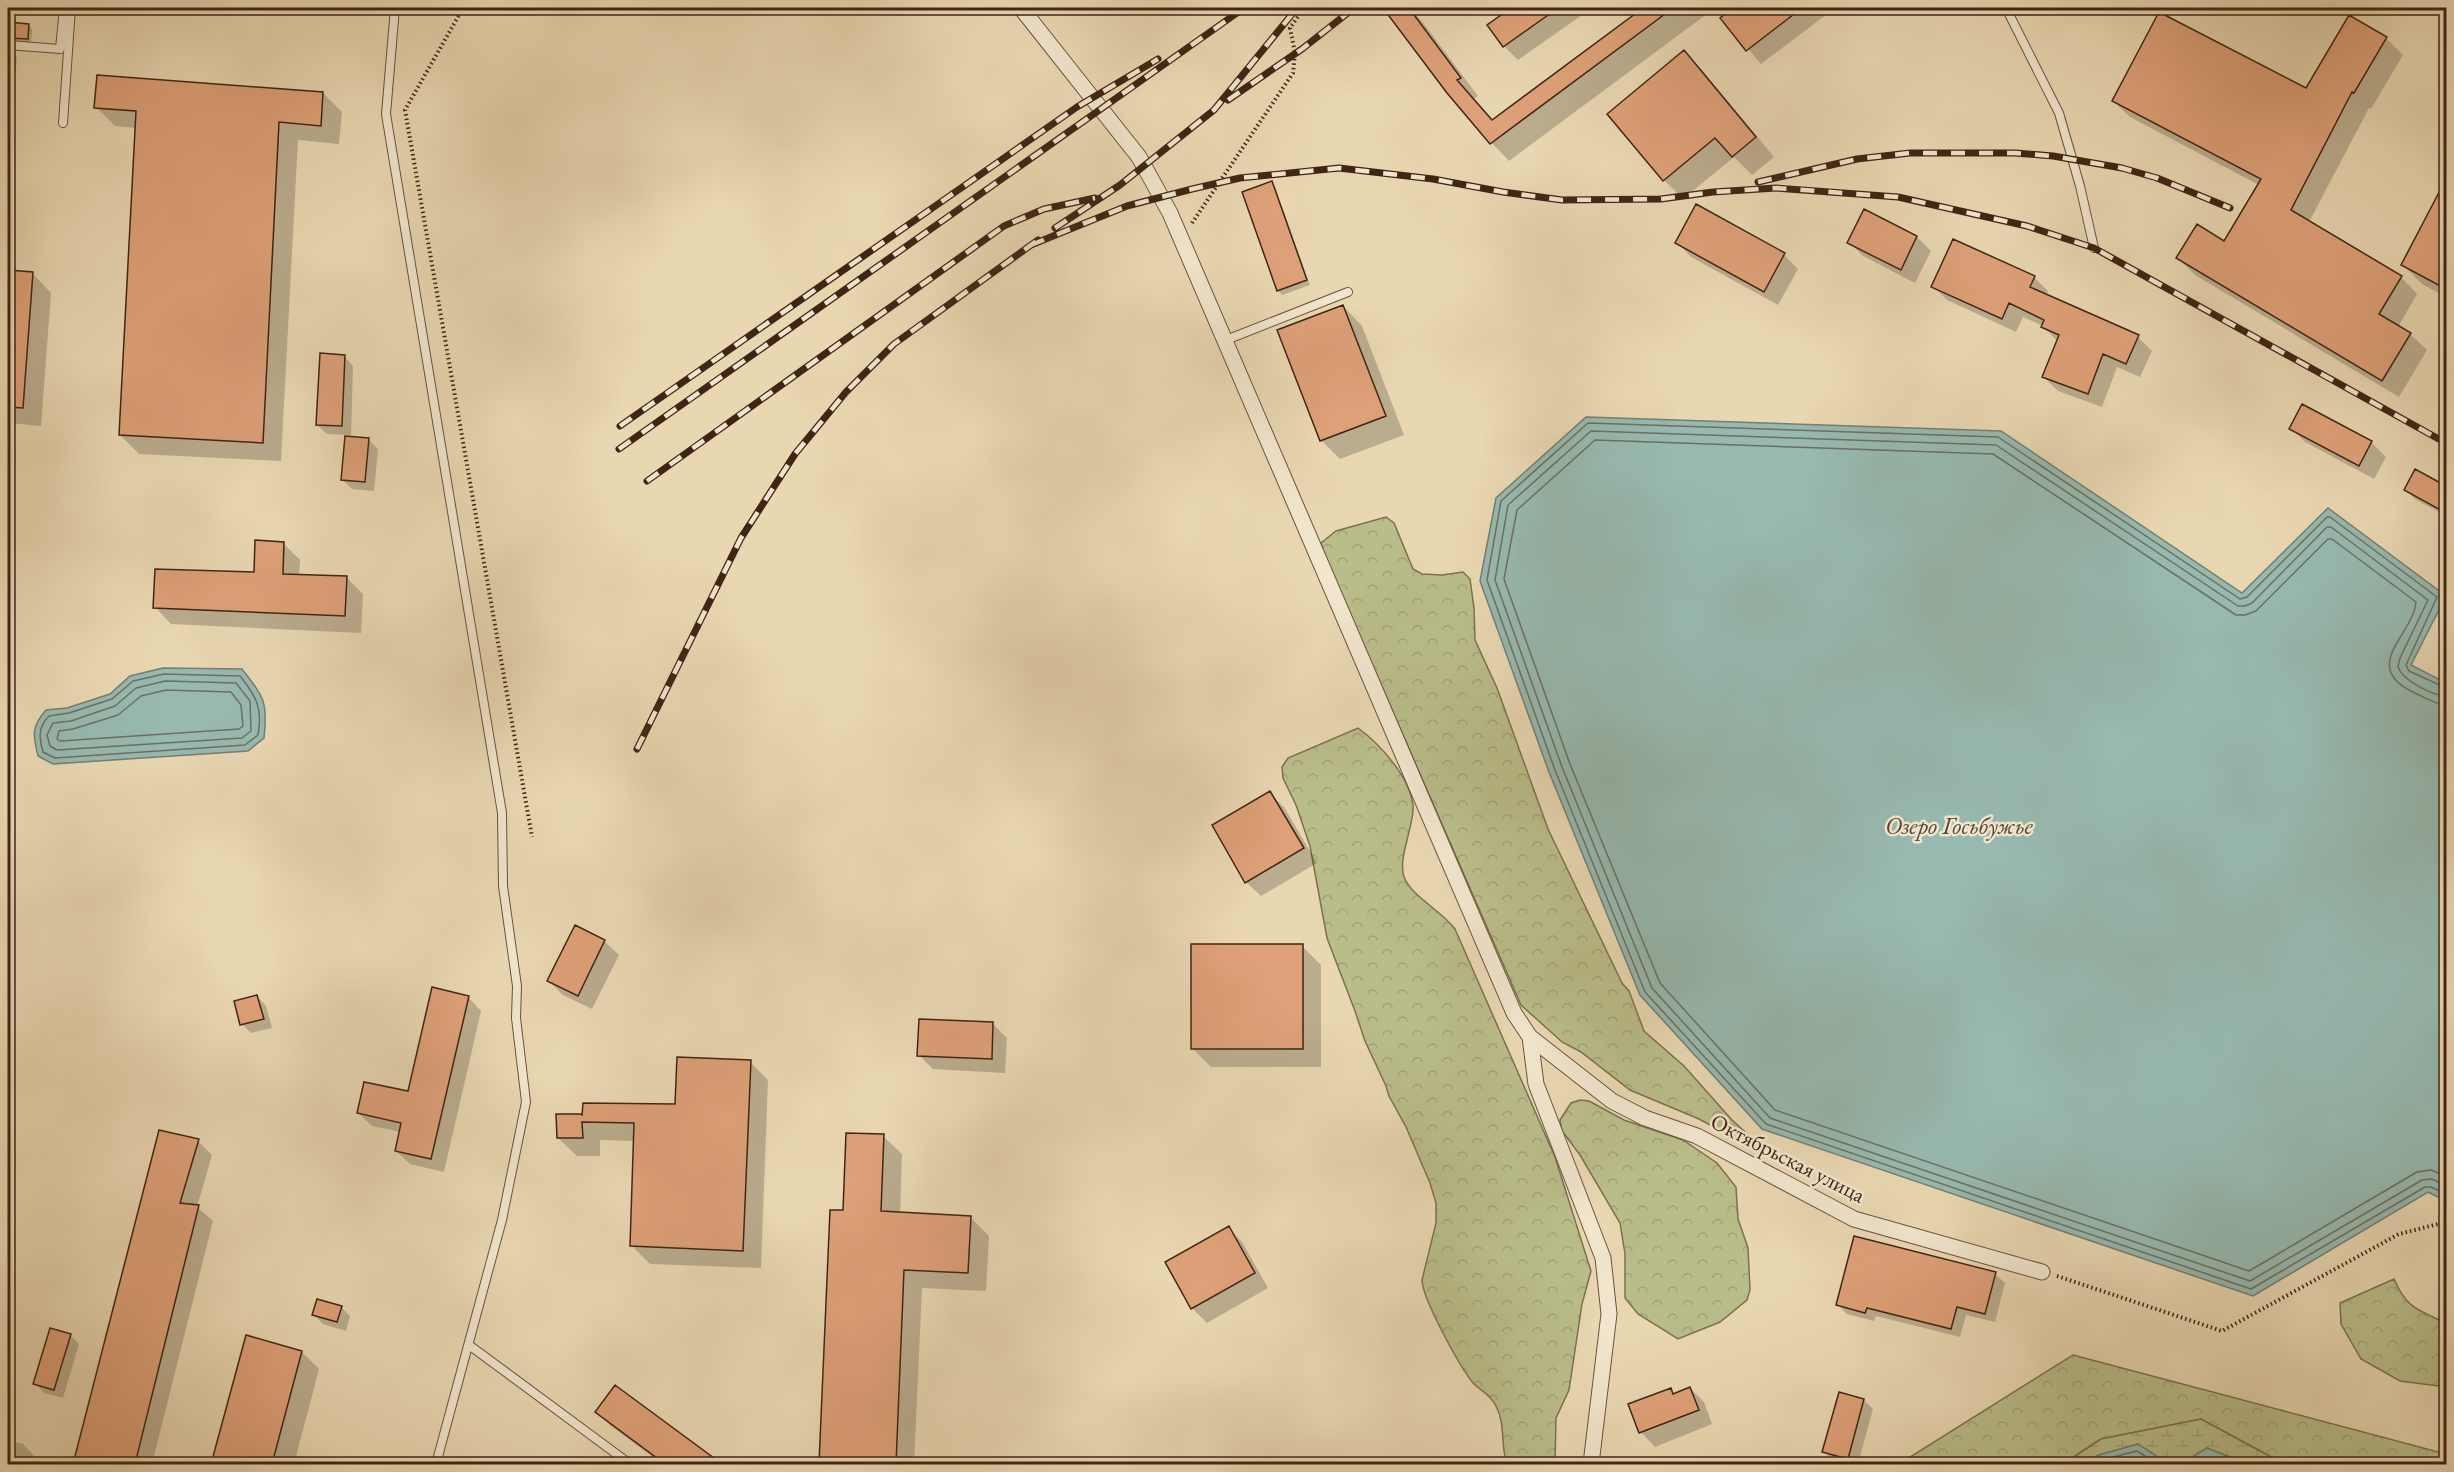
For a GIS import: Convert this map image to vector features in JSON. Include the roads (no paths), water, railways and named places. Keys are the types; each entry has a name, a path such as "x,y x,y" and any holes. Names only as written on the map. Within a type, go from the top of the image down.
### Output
{"street":[{"path":"1021,8 1139,157 1181,238 1514,1013 1530,1037 1536,1084 1603,1258 1609,1314 1591,1464"},
{"name":"Октябрьская улица","path":"1530,1037 1612,1101 1645,1118 1697,1136 1854,1219 2042,1272"}],"lane":[{"path":"8,45 60,49 64,8"},
{"path":"63,123 71,8"},
{"path":"395,8 386,114 502,813 503,886 517,986 516,1018 526,1102 502,1220 436,1464"},
{"path":"2006,8 2059,113 2080,186 2094,248"},
{"path":"1226,340 1348,292"},
{"path":"469,1345 630,1464"}],"water":[{"name":"Озеро Госьбужье","path":"1586,417 2001,431 2242,593 2328,508 2446,596 2411,665 2446,683 2446,1201 2428,1192 2253,1296 1762,1129 1640,995 1549,772 1480,581 1496,498"},
{"path":"163,668 242,669 263,700 264,738 248,751 53,764 38,756 34,732 46,710 67,708 110,694 130,676"},
{"path":"2138,1444 2169,1464 2083,1464 2099,1455"},
{"path":"2207,1448 2248,1464 2181,1464"}],"railway":[{"path":"619,449 1244,8"},
{"path":"1055,228 1120,185 1214,110 1297,8"},
{"path":"1228,100 1302,49 1354,8"},
{"path":"620,426 1077,107 1158,59"},
{"path":"1758,182 1857,159 1910,153 2015,153 2053,156 2122,168 2157,178 2230,208"},
{"path":"1031,245 1127,206 1192,189 1240,178 1339,168 1433,179 1562,200 1661,199 1713,192 1776,188 1898,197 2027,226 2094,248 2446,443"},
{"path":"647,481 1004,226 1044,209 1095,198"},
{"path":"637,749 741,538 795,454 846,392 894,344 1038,240"}]}
